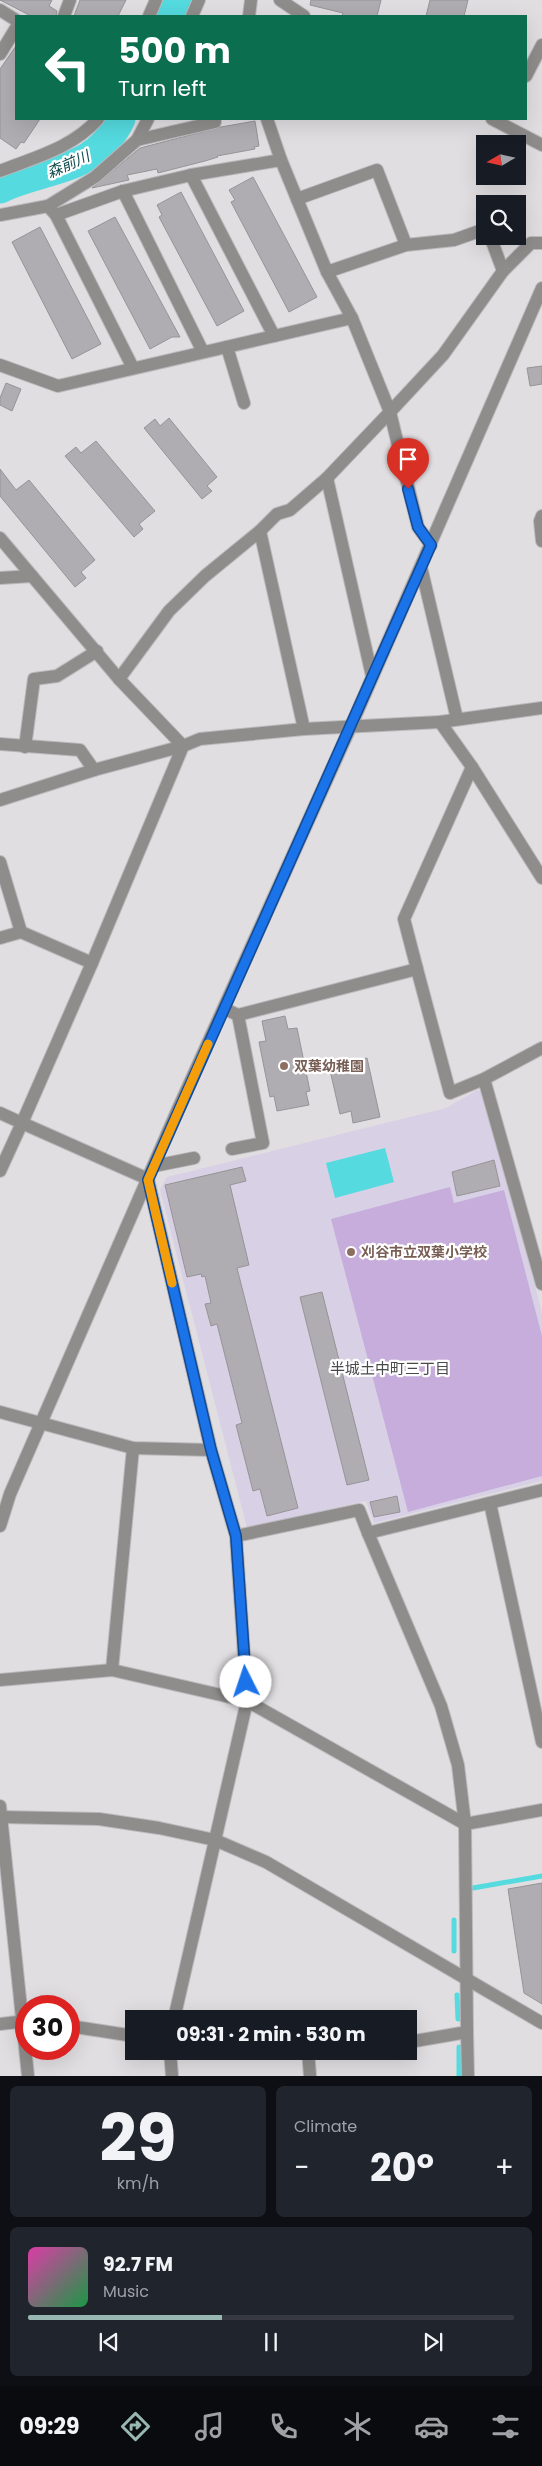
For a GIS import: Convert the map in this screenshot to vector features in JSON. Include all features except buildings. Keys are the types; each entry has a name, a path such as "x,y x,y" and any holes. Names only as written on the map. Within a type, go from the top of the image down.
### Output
{"street":[{"path":"64,15 70,0"},
{"path":"149,15 156,0"},
{"path":"248,15 251,0"},
{"path":"280,0 302,15"},
{"path":"0,10 15,19"},
{"path":"0,54 15,30"},
{"path":"527,74 542,45"},
{"path":"0,171 60,148 84,134 97,120"},
{"path":"52,210 95,177 137,140 147,120"},
{"path":"137,140 215,122 214,120"},
{"path":"267,120 281,160 327,272 352,318 390,412 418,527 431,545"},
{"path":"499,121 542,145"},
{"path":"0,215 52,210 191,175 281,160"},
{"path":"298,199 376,170 406,244"},
{"path":"191,175 274,336"},
{"path":"123,191 203,352"},
{"path":"52,210 133,368"},
{"path":"327,272 406,244 454,240 476,232"},
{"path":"119,679 169,611 204,576 260,532 277,514 290,510 327,478 443,355 503,271 531,243 542,243"},
{"path":"493,245 503,271"},
{"path":"0,1526 10,1494 421,568 542,288"},
{"path":"0,364 58,386 352,318"},
{"path":"227,346 244,403"},
{"path":"327,478 372,676"},
{"path":"542,516 540,521 542,542"},
{"path":"260,532 304,728"},
{"path":"0,538 119,679 183,746"},
{"path":"421,568 458,719"},
{"path":"0,578 32,576"},
{"path":"25,747 34,679 57,676 97,651"},
{"path":"0,800 94,770 183,746 200,739 304,728 440,722 542,708"},
{"path":"440,722 472,768 542,878"},
{"path":"0,744 80,750 94,770"},
{"path":"0,1171 92,963 183,746"},
{"path":"472,768 404,919 450,1093 484,1079 542,1048"},
{"path":"0,862 21,932"},
{"path":"0,938 21,932 92,963"},
{"path":"225,1009 238,1015 417,969"},
{"path":"232,1149 263,1143 238,1015"},
{"path":"484,1079 542,1284"},
{"path":"0,1114 22,1122 148,1180"},
{"path":"154,1166 194,1158"},
{"path":"148,1180 211,1450 236,1536 247,1701 176,2010"},
{"path":"0,1412 133,1448 211,1450"},
{"path":"112,1670 133,1448"},
{"path":"368,1533 542,1490"},
{"path":"490,1503 542,1742"},
{"path":"236,1536 359,1510 441,1706 458,1765 465,1824 465,1979 468,2076"},
{"path":"0,1680 112,1670 247,1701 465,1824 542,1810"},
{"path":"22,1995 0,1814 99,1819 159,1828 215,1840 266,1862 542,2023"},
{"path":"529,2016 542,2013"},
{"path":"0,2024 15,2022"},
{"path":"80,2028 125,2035"},
{"path":"417,2041 467,2032"},
{"path":"27,2060 28,2076"},
{"path":"171,2060 172,2076"},
{"path":"309,2060 310,2076"}],"shaded area":[{"name":"刈谷市立双葉小学校","path":"477,1090 486,1091 542,1313 542,1481 374,1523 366,1501 247,1528 160,1190 167,1177 446,1108"},
{"path":"450,1187 454,1203 504,1190 542,1336 542,1476 408,1512 331,1219"}],"water":[{"path":"385,1148 394,1182 335,1198 326,1163"}],"waterway":[{"name":"森前川","path":"171,15 177,0"},
{"name":"森前川","path":"0,189 84,159 98,150 110,137 120,120"},
{"path":"473,1888 542,1876"},
{"path":"454,1920 454,1951"},
{"path":"457,1995 458,2019"},
{"path":"459,2047 459,2076"}],"slow traffic":[{"path":"172,1283 148,1180 208,1044"}],"place":[{"name":"双葉幼稚園","path":"284,1066"},
{"name":"刈谷市立双葉小学校","path":"351,1252"}],"district":[{"name":"半城土中町三丁目","path":"390,1368"}],"route":[{"path":"246,1682 236,1536 211,1450 148,1180 178,1109 225,1009 431,545 418,527 408,489"}]}
